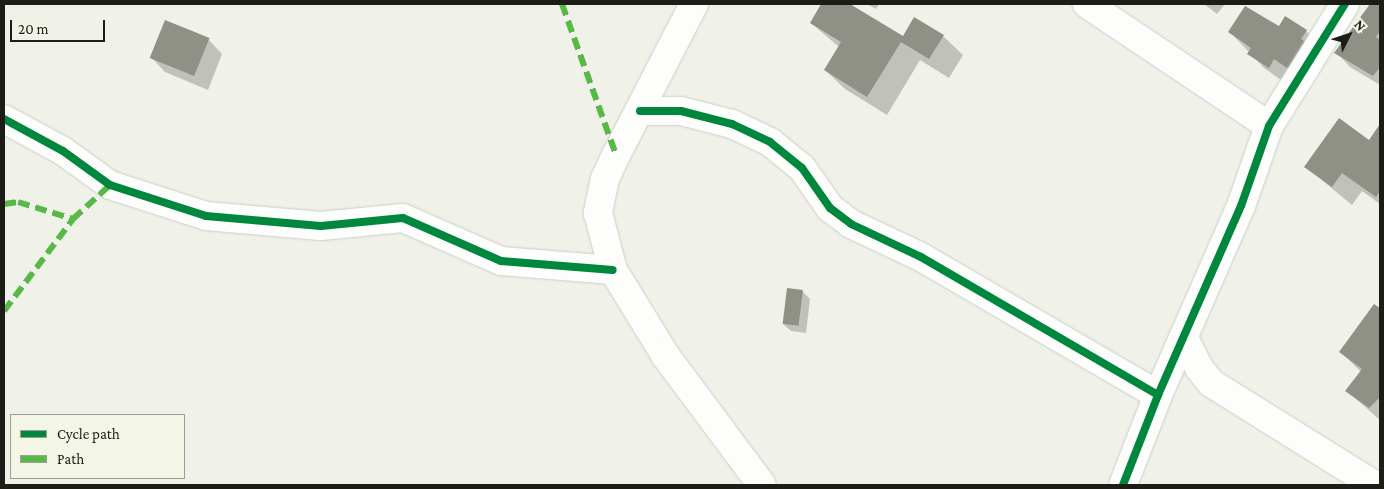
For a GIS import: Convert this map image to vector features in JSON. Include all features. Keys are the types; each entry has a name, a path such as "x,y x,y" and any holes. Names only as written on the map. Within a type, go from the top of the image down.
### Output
{"street":[{"path":"694,4 605,179 598,214 613,270 664,354 762,485"},
{"path":"1087,4 1269,126"},
{"path":"1123,485 1158,395 1241,206 1269,126 1345,4"},
{"path":"640,111 681,111 732,124 770,142 802,168 830,208 851,224 930,261 1158,395"},
{"path":"4,119 63,151 110,185 206,216 321,226 403,218 501,261 613,270"},
{"path":"1184,338 1199,368 1211,383 1374,485"}],"building":[{"path":"821,4 850,4 903,36 914,17 944,35 929,59 901,42 867,97 824,70 841,42 810,23"},
{"path":"1370,4 1380,4 1380,31 1376,37 1380,40 1380,67 1373,76 1334,53"},
{"path":"1245,6 1279,26 1285,16 1307,30 1301,39 1307,43 1290,70 1274,59 1269,68 1247,54 1251,48 1228,32"},
{"path":"165,20 210,38 194,76 150,58"},
{"path":"1339,118 1369,140 1380,124 1380,191 1376,197 1342,173 1332,187 1304,167"},
{"path":"787,288 803,290 798,326 783,324"},
{"path":"1374,304 1380,308 1380,397 1369,408 1345,391 1362,369 1339,352"}],"marked path":[{"path":"562,4 616,155"},
{"path":"4,311 73,219 110,185"},
{"path":"4,204 18,202 73,219"}],"cycle path":[{"path":"1123,485 1158,395 1241,206 1269,126 1345,4"},
{"path":"640,111 681,111 732,124 770,142 802,168 830,208 851,224 921,257 1158,395"},
{"path":"4,119 63,151 110,185 206,216 321,226 403,218 501,261 613,270"}]}
